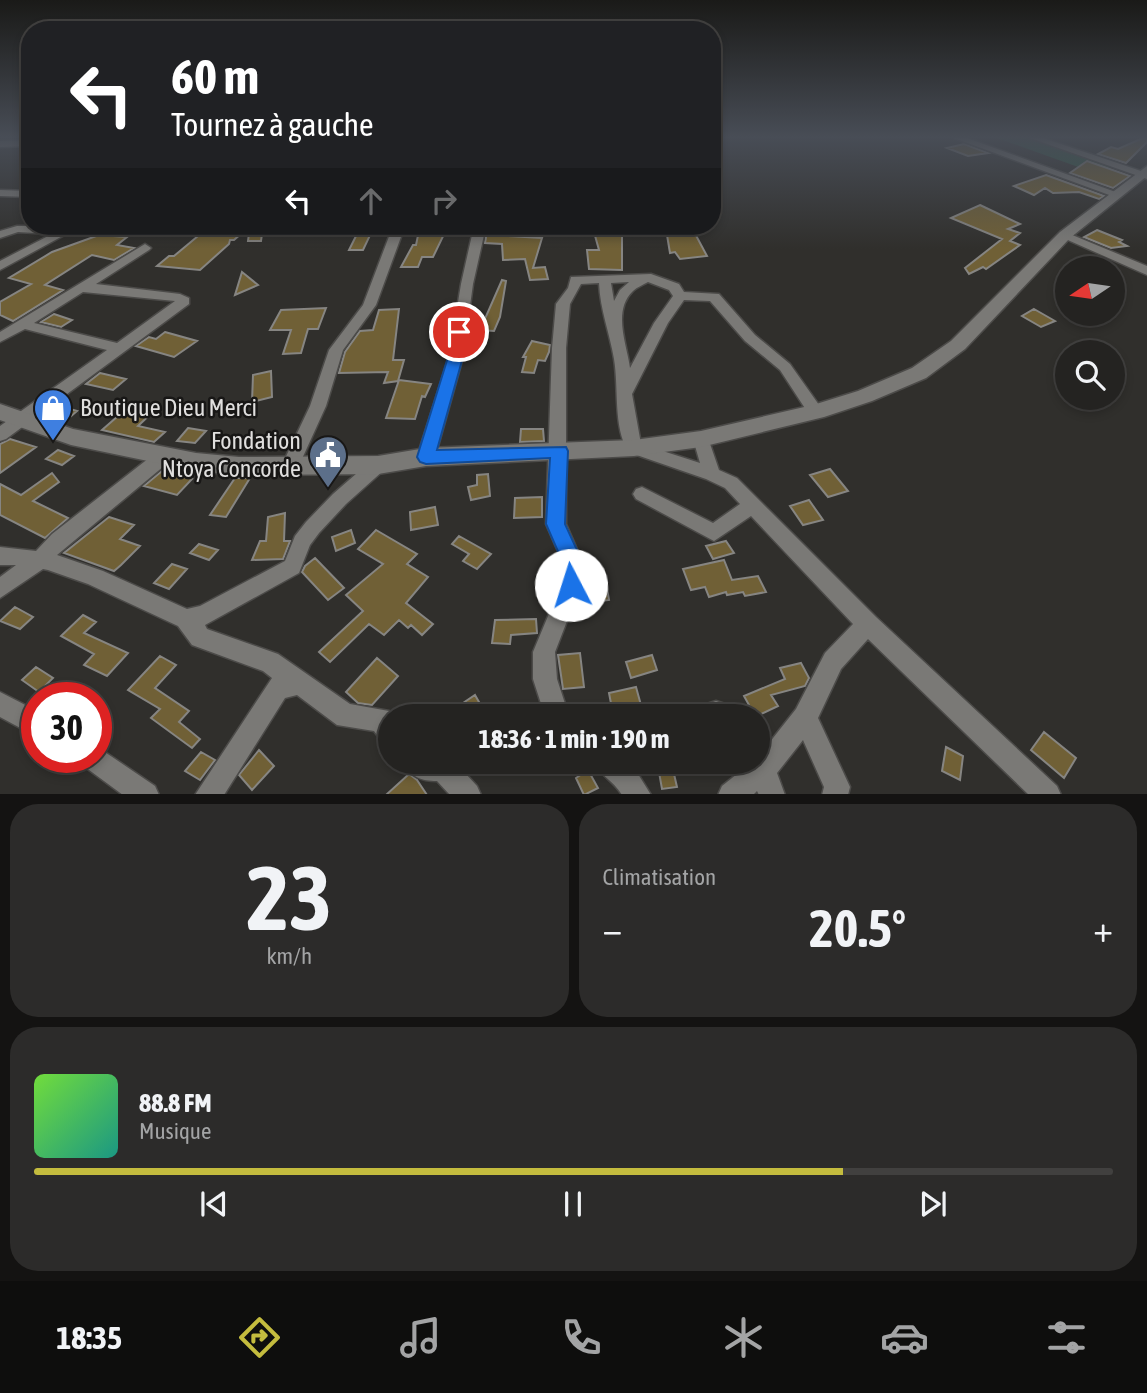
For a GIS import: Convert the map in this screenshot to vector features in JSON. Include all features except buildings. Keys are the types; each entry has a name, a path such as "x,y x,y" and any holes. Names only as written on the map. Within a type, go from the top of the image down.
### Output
{"street":[{"path":"1062,175 1116,194"},
{"path":"0,412 71,437 218,465 378,465 426,457 635,449 701,439 816,412 865,396 928,366 958,345 1065,234 1143,175"},
{"path":"0,235 21,229"},
{"path":"1065,234 1147,271"},
{"path":"0,266 57,235"},
{"path":"290,467 318,407 336,350 369,305 396,235"},
{"path":"426,457 456,357 467,284 478,235"},
{"path":"0,338 145,248"},
{"path":"553,704 545,679 544,652 571,585 573,563 555,524 559,451 559,348 563,304 575,280 651,278 674,287 680,296"},
{"path":"615,337 616,310 622,294 631,285 651,278"},
{"path":"606,281 607,309 621,359 625,418 635,449"},
{"path":"0,435 180,305 183,299 139,295 107,288 80,288"},
{"path":"680,296 714,297 750,338 785,368 816,412"},
{"path":"625,393 661,323 680,296"},
{"path":"22,324 119,348"},
{"path":"701,439 712,474"},
{"path":"635,449 712,474 731,483 868,624 1048,794"},
{"path":"0,589 40,560 59,540 164,456"},
{"path":"186,619 203,616 292,567 297,561 302,541 331,504 378,465"},
{"path":"642,494 714,534 752,505"},
{"path":"0,556 22,555 80,573 186,619 200,637 270,662 345,716 378,720"},
{"path":"770,754 805,718 833,661 868,624"},
{"path":"208,794 278,687 301,683"},
{"path":"0,704 21,716"},
{"path":"805,718 837,787 835,794"},
{"path":"112,770 146,794"},
{"path":"449,774 468,794"},
{"path":"624,774 638,794"},
{"path":"731,794 750,774"},
{"path":"763,774 772,794"}],"place":[{"name":"Boutique Dieu Merci","path":"53,442"},
{"name":"Fondation Ntoya Concorde","path":"328,489"}],"route":[{"path":"459,332 456,357 426,457 559,451 555,524 573,563 571,585"}]}
